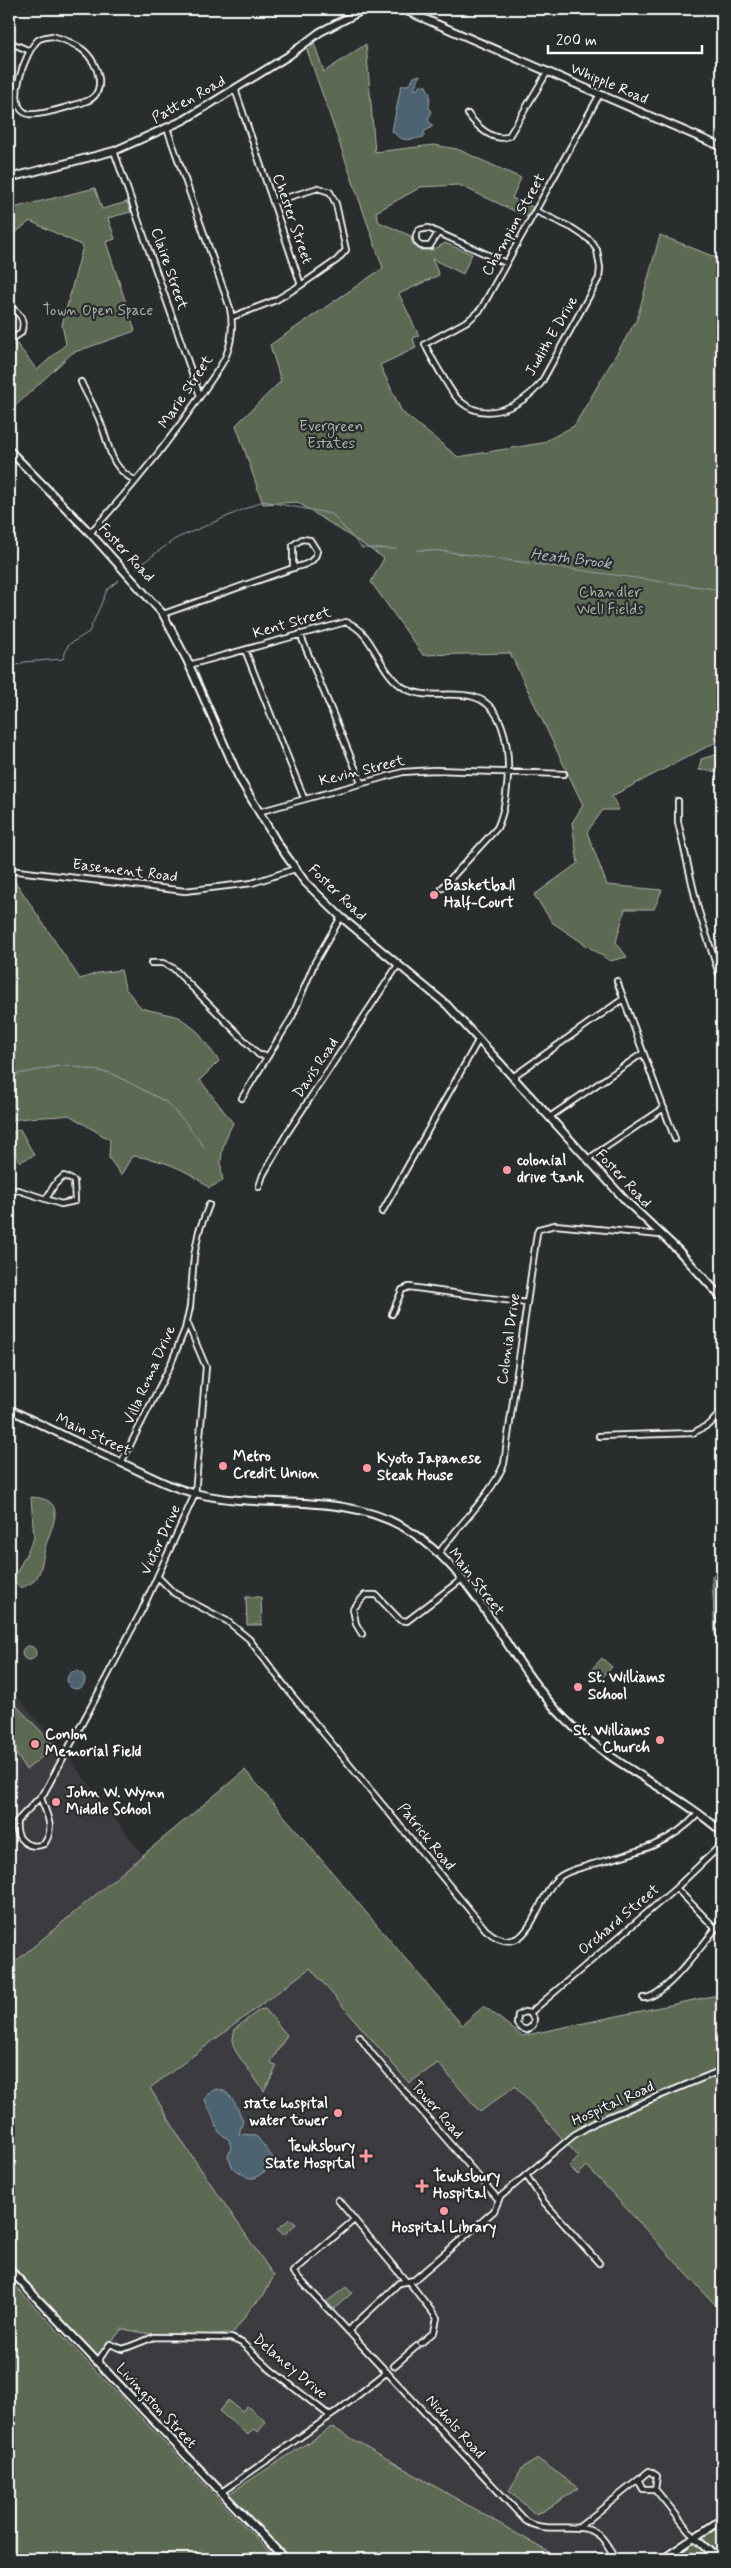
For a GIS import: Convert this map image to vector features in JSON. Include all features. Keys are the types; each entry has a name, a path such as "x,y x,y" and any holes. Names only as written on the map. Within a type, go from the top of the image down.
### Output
{"street":[{"name":"Patten Road","path":"9,178 114,151 167,128 198,113 288,56 320,32 365,9"},
{"name":"Whipple Road","path":"402,9 722,147"},
{"path":"52,36 76,45 91,58 100,81 100,90 95,97 86,101 36,114 27,114 22,110 17,94 21,71 30,51 42,37 52,36"},
{"path":"9,42 30,51"},
{"path":"468,114 487,132 501,138 509,136 548,71"},
{"name":"Chester Street","path":"232,317 276,300 301,285 235,89"},
{"name":"Champion Street","path":"426,344 476,315 486,301 600,94"},
{"name":"Marie Street","path":"90,533 136,481 200,396 226,354 233,329 232,317 167,128"},
{"name":"Claire Street","path":"114,151 200,396"},
{"path":"273,202 318,188 330,192 336,204 346,250 337,260 301,285"},
{"name":"Judith E Drive","path":"426,344 458,399 476,411 484,412 508,408 520,402 537,388 579,317 599,278 600,268 597,250 590,240 572,228 536,211"},
{"path":"438,233 430,246 421,246 416,242 416,236 421,229 438,233 506,263"},
{"path":"9,306 19,313 23,323 21,333 9,341"},
{"path":"81,382 102,425 110,456 122,471 136,481"},
{"name":"Foster Road","path":"9,450 90,533 162,614 189,665 239,778 258,812 295,869 316,894 447,1005 551,1116 588,1160 722,1298"},
{"path":"162,614 293,568 314,558 316,548 312,541 302,539 293,545 293,568"},
{"name":"Kent Street","path":"189,665 340,622 352,624 363,634 398,684 406,689 422,695 461,695 483,700 494,711 508,750 508,772 504,807 497,828 442,888"},
{"path":"300,634 361,782"},
{"path":"245,650 304,798"},
{"name":"Kevin Street","path":"258,812 391,774 419,770 564,774"},
{"path":"678,801 678,822 698,909 722,983"},
{"name":"Easement Road","path":"9,870 163,890 185,891 252,883 295,869"},
{"path":"242,1098 292,1018 326,939 341,917"},
{"path":"151,963 163,963 173,968 259,1055 268,1056"},
{"name":"Davis Road","path":"260,1187 264,1175 287,1133 398,965"},
{"path":"617,981 675,1138"},
{"path":"514,1076 623,999"},
{"path":"382,1212 479,1038"},
{"path":"551,1116 643,1053"},
{"path":"588,1160 664,1108"},
{"path":"9,1192 18,1190 61,1204 75,1201 74,1180 64,1176 55,1184 46,1199"},
{"name":"Villa Roma Drive","path":"121,1463 170,1366 187,1322 194,1256 200,1230 209,1206"},
{"name":"Colonial Drive","path":"439,1553 463,1520 489,1493 504,1464 537,1233 543,1226 660,1235"},
{"path":"392,1314 402,1290 409,1287 527,1303"},
{"name":"Victor Drive","path":"41,1798 49,1819 49,1837 44,1844 36,1847 30,1846 19,1837 16,1828 17,1822 41,1798 67,1751 158,1577 196,1494 206,1367 187,1322"},
{"name":"Main Street","path":"9,1409 121,1463 196,1494 228,1499 351,1507 402,1527 439,1553 462,1578 536,1685 567,1722 596,1746 699,1813 722,1832"},
{"path":"600,1436 693,1432 710,1424 722,1412"},
{"name":"Patrick Road","path":"158,1577 174,1593 227,1621 249,1639 297,1701 486,1930 499,1939 512,1939 526,1932 548,1889 558,1878 654,1846 682,1829 699,1813"},
{"path":"362,1634 356,1624 353,1609 364,1595 376,1595 400,1620 407,1621 462,1578"},
{"name":"Orchard Street","path":"530,2013 676,1888 722,1844"},
{"path":"676,1888 716,1929"},
{"path":"643,1998 648,1998 664,1987 722,1921"},
{"name":"Orchard Street","path":"524,2012 530,2013 534,2017 533,2025 529,2029 521,2028 517,2024 518,2015 524,2012"},
{"name":"Tower Road","path":"359,2036 372,2054 498,2199"},
{"name":"Hospital Road","path":"348,2331 385,2295 407,2281 494,2211 498,2199 565,2140 596,2122 722,2070"},
{"path":"526,2175 544,2202 599,2263"},
{"path":"338,2200 437,2318 434,2332 394,2366"},
{"name":"Nichols Road","path":"354,2220 293,2272 526,2521 541,2528 578,2528 602,2537 616,2559"},
{"name":"Livingston Street","path":"9,2270 285,2559"},
{"name":"Delaney Drive","path":"100,2365 100,2358 110,2344 123,2349 154,2337 231,2338 242,2343 277,2374 330,2416"},
{"path":"220,2493 330,2416 387,2372"},
{"path":"578,2528 649,2471 653,2472 658,2479 655,2489"},
{"path":"638,2480 643,2489 655,2489"},
{"path":"655,2489 695,2538 718,2559"},
{"path":"663,2559 722,2519"}],"shaded area":[{"name":"Tewksbury State Hospital","path":"9,1688 63,1750 142,1854 245,1770 462,2025 484,2006 522,2036 722,1994 722,2511 652,2559 289,2559 20,2274 9,2261 9,2051 14,2047 9,2039"}],"green space":[{"name":"Chandler Well Fields","path":"314,43 324,72 366,44 375,152 434,145 457,149 521,178 512,198 533,207 527,217 459,185 421,187 376,212 379,222 411,236 412,243 420,250 433,250 445,243 472,254 463,274 432,259 439,275 399,294 419,336 413,338 416,348 380,365 402,412 458,457 542,443 574,426 637,319 660,235 722,260 722,739 612,796 619,810 603,810 587,832 607,885 662,890 654,909 625,909 616,942 627,957 610,961 553,923 534,895 578,863 572,823 583,805 510,653 423,655 371,582 384,558 297,502 263,504 236,425 281,381 270,345 383,268 307,50"},
{"name":"Town Open Space","path":"95,188 102,209 127,202 131,212 108,218 115,239 106,242 135,331 72,353 9,412 9,346 17,344 37,370 66,344 62,325 83,246 30,221 9,238 9,209"},
{"path":"722,753 722,772 699,770 701,759"},
{"path":"9,872 80,979 98,973 121,970 125,988 141,1008 179,1017 197,1031 219,1061 200,1080 233,1123 222,1151 223,1181 209,1188 183,1170 163,1162 132,1156 121,1175 109,1158 110,1140 69,1115 9,1121"},
{"path":"20,1129 34,1155 20,1162 9,1140 9,1134"},
{"path":"31,1497 50,1502 55,1514 39,1573 33,1582 21,1588 13,1580 34,1538"},
{"path":"722,1575 722,1635 715,1635 712,1576"},
{"path":"246,1597 261,1597 262,1625 247,1625"},
{"path":"29,1646 34,1648 36,1653 34,1658 29,1660 24,1658 22,1653 24,1648"},
{"path":"602,1658 612,1667 598,1682 588,1673"},
{"name":"Conlon Memorial Field","path":"9,1698 55,1746 26,1770 17,1755 16,1747 9,1753"},
{"path":"245,1770 462,2025 484,2006 522,2036 722,1994 722,2312 587,2166 578,2175 569,2167 579,2157 515,2086 480,2112 438,2063 409,2083 310,1968 150,2088 185,2146 274,2276 263,2296 250,2309 234,2332 208,2335 151,2334 122,2329 98,2358 20,2274 9,2261 9,2051 14,2047 9,2039 9,1967"},
{"path":"265,2009 287,2035 271,2062 277,2066 264,2091 237,2054 233,2041 235,2029 259,2010"},
{"path":"290,2219 296,2224 284,2235 277,2229"},
{"path":"9,2277 20,2291 276,2559 9,2559"},
{"path":"346,2287 352,2293 334,2309 326,2302"},
{"path":"228,2400 242,2411 247,2406 266,2422 258,2432 254,2429 248,2435 219,2411"},
{"path":"332,2427 561,2559 289,2559 227,2495"},
{"path":"538,2459 579,2488 544,2511 535,2514 509,2491 522,2468"},
{"path":"722,2525 722,2555 720,2559 670,2559"}],"water":[{"path":"420,75 414,89 418,89 420,85 426,86 430,94 429,108 432,111 428,120 433,126 424,132 424,137 410,140 403,139 392,131 401,86 410,84 414,77"},
{"path":"76,1671 82,1674 85,1680 82,1686 76,1689 70,1686 67,1680 70,1674"},
{"path":"216,2089 222,2090 230,2096 236,2106 243,2121 239,2134 254,2135 273,2158 271,2167 255,2178 249,2178 233,2168 228,2157 231,2147 229,2140 219,2132 205,2100 209,2093"}],"waterway":[{"name":"Heath Brook","path":"136,568 175,539 263,501 332,514 362,548 396,549"},
{"name":"Heath Brook","path":"417,550 442,551 722,590"},
{"name":"Heath Brook","path":"9,669 24,662 63,659 68,645 89,632 107,590 119,580"},
{"path":"9,1073 18,1074 64,1065 111,1073 166,1102 185,1122 204,1147"}],"place":[{"name":"Basketball Half-Court","path":"434,895"},
{"name":"colonial drive tank","path":"507,1170"},
{"name":"Metro Credit Union","path":"223,1466"},
{"name":"Kyoto Japanese Steak House","path":"367,1468"},
{"name":"St. Williams School","path":"578,1687"},
{"name":"St. Williams Church","path":"660,1740"},
{"name":"Conlon Memorial Field","path":"35,1744"},
{"name":"John W. Wynn Middle School","path":"56,1802"},
{"name":"state hospital water tower","path":"338,2113"},
{"name":"Tewksbury State Hospital","path":"366,2156"},
{"name":"Tewksbury Hospital","path":"422,2186"},
{"name":"Hospital Library","path":"444,2211"}],"park label":[{"name":"Evergreen Estates","path":"331,436"}]}
